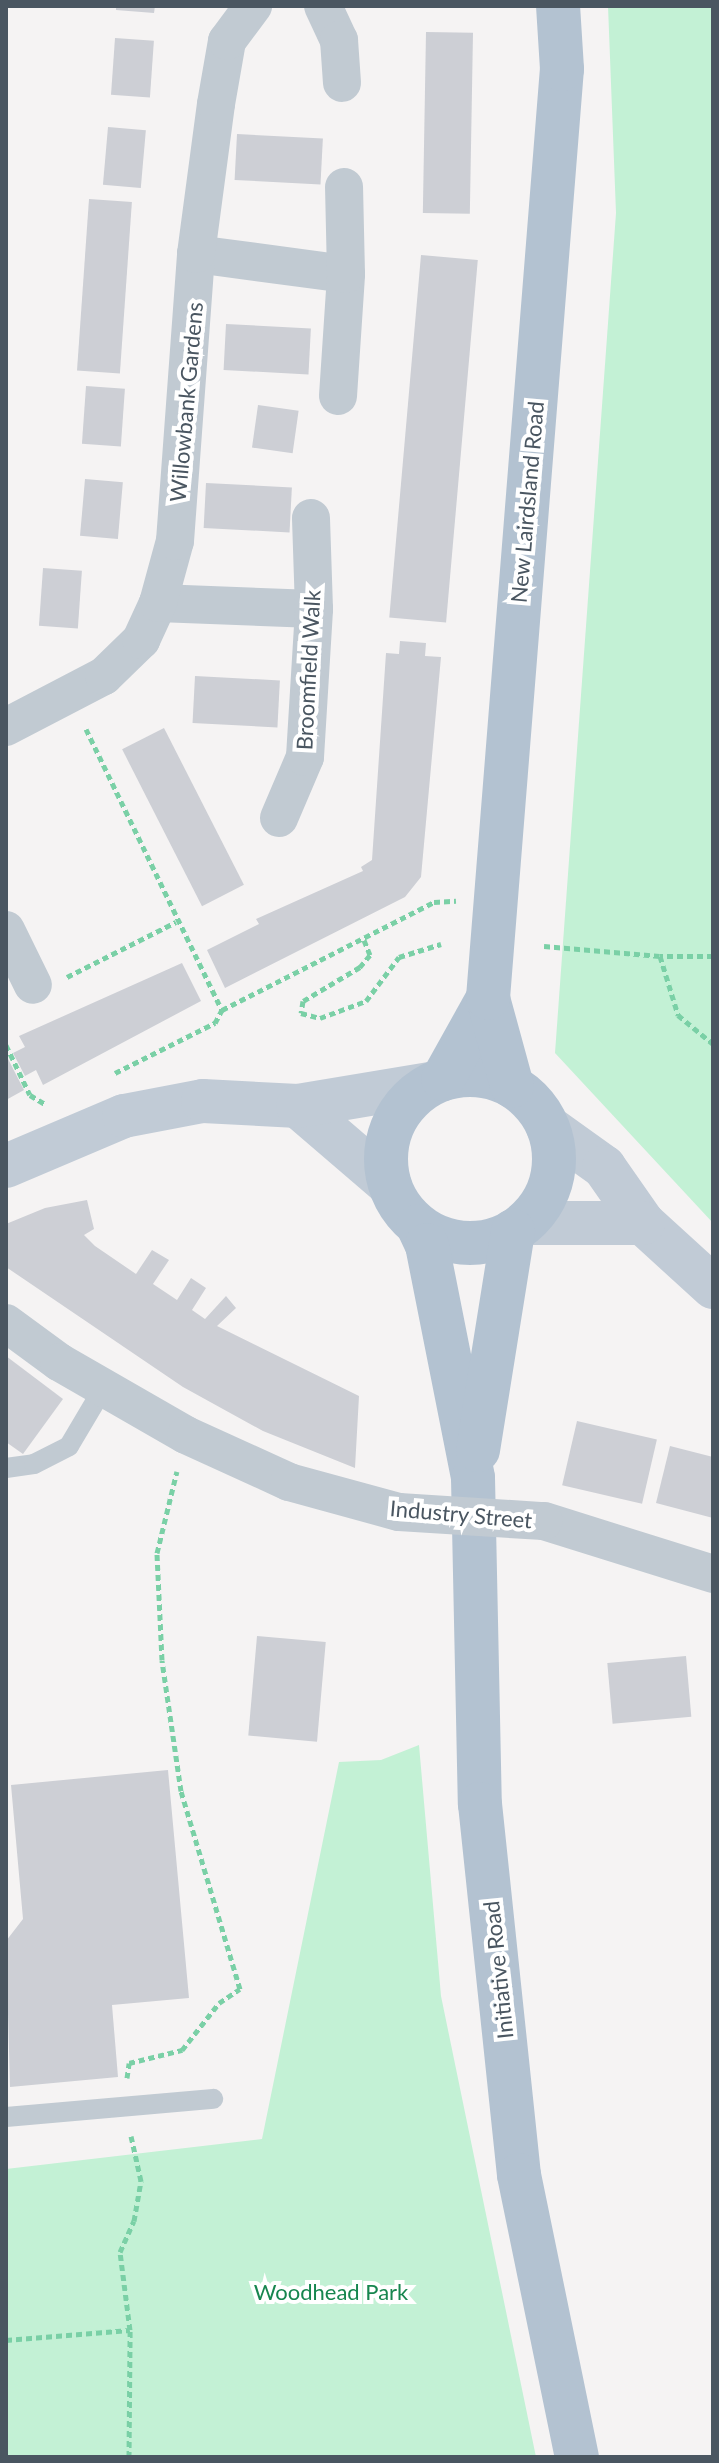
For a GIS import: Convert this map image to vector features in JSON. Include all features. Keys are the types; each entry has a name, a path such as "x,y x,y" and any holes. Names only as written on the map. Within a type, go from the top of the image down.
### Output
{"main road":[{"name":"New Lairdsland Road","path":"512,1086 488,998 493,899 562,69 558,6"},
{"name":"New Lairdsland Road","path":"436,1082 488,998"},
{"path":"6,1166 63,1138 124,1116 203,1101 298,1106 485,1076 512,1086 533,1104 548,1127 604,1167 643,1223 713,1287"},
{"path":"390,1185 386,1147 391,1128 414,1095 436,1082"},
{"path":"298,1106 390,1185 427,1245 473,1478"},
{"path":"473,1478 519,1227 552,1178 548,1127"},
{"path":"418,1226 455,1242 495,1239 519,1227 643,1223"},
{"name":"Initiative Road","path":"473,1478 480,1804 519,2175 577,2457"}],"street":[{"name":"Willowbank Gardens","path":"6,727 104,676 141,640 158,603 175,541 196,254 227,41 253,6"},
{"path":"323,6 339,40 342,83"},
{"path":"338,396 346,274 344,187"},
{"path":"196,254 346,274"},
{"name":"Broomfield Walk","path":"279,818 305,757 314,609 311,518"},
{"path":"158,603 314,609"},
{"path":"6,930 49,982"},
{"name":"Industry Street","path":"6,1323 104,1387 186,1435 289,1482 399,1512 544,1521 713,1574"}],"lane":[{"path":"6,1468 34,1464 69,1446 104,1387"},
{"path":"6,2117 213,2099"}],"path":[{"path":"69,695 178,911 176,922 222,1010"},
{"path":"104,1079 215,1023 222,1010 434,902 493,899"},
{"path":"49,982 176,922"},
{"path":"129,937 132,944"},
{"path":"364,940 370,955 360,967 303,1001 301,1013 320,1018 366,1001 399,957 441,944"},
{"path":"544,946 660,956 713,956"},
{"path":"660,956 678,1015 713,1044"},
{"path":"6,1045 30,1095 49,1106 63,1138"},
{"path":"129,2457 130,2330 120,2252 134,2221 141,2181 124,2109 129,2063 182,2050 219,2003 240,1989 181,1791 162,1660 157,1553 186,1435"},
{"path":"6,2340 130,2330"}],"green space":[{"path":"608,6 713,6 713,1223 555,1053 616,213"},
{"name":"Woodhead Park","path":"419,1745 441,1996 536,2457 6,2457 6,2169 262,2139 339,1762 381,1760"}],"building":[{"path":"116,6 155,6 154,13 116,10"},
{"path":"426,32 473,33 470,214 423,213"},
{"path":"115,38 154,41 150,98 111,95"},
{"path":"108,127 146,130 141,188 103,185"},
{"path":"237,134 323,139 320,184 235,180"},
{"path":"89,199 132,202 120,374 77,371"},
{"path":"421,255 478,260 446,623 389,618"},
{"path":"226,324 311,328 308,374 224,370"},
{"path":"86,386 125,389 121,447 82,444"},
{"path":"258,405 299,411 293,453 252,448"},
{"path":"85,479 123,482 118,539 80,536"},
{"path":"206,483 292,488 290,532 204,528"},
{"path":"43,568 82,571 78,629 39,626"},
{"path":"400,641 426,643 425,656 441,657 421,877 405,897 225,988 207,950 259,924 256,919 363,871 361,867 372,860 386,653 399,654"},
{"path":"195,676 280,680 277,727 193,723"},
{"path":"164,728 244,885 202,906 122,749"},
{"path":"182,963 201,1001 43,1085 36,1070 25,1076 13,1053 25,1047 19,1036"},
{"path":"6,1055 24,1090 6,1100"},
{"path":"87,1200 94,1229 84,1235 95,1246 136,1274 152,1250 169,1260 153,1284 177,1300 191,1278 206,1288 192,1310 205,1319 226,1296 236,1308 217,1326 359,1396 355,1468 263,1431 183,1387 6,1267 6,1224 45,1208"},
{"path":"6,1356 63,1399 23,1454 6,1442"},
{"path":"577,1421 657,1439 642,1504 562,1485"},
{"path":"670,1446 713,1457 713,1518 656,1503"},
{"path":"257,1636 326,1642 317,1742 248,1736"},
{"path":"686,1656 691,1717 613,1724 607,1663"},
{"path":"168,1770 189,1998 112,2005 118,2077 10,2087 6,1941 23,1919 11,1785"}]}
